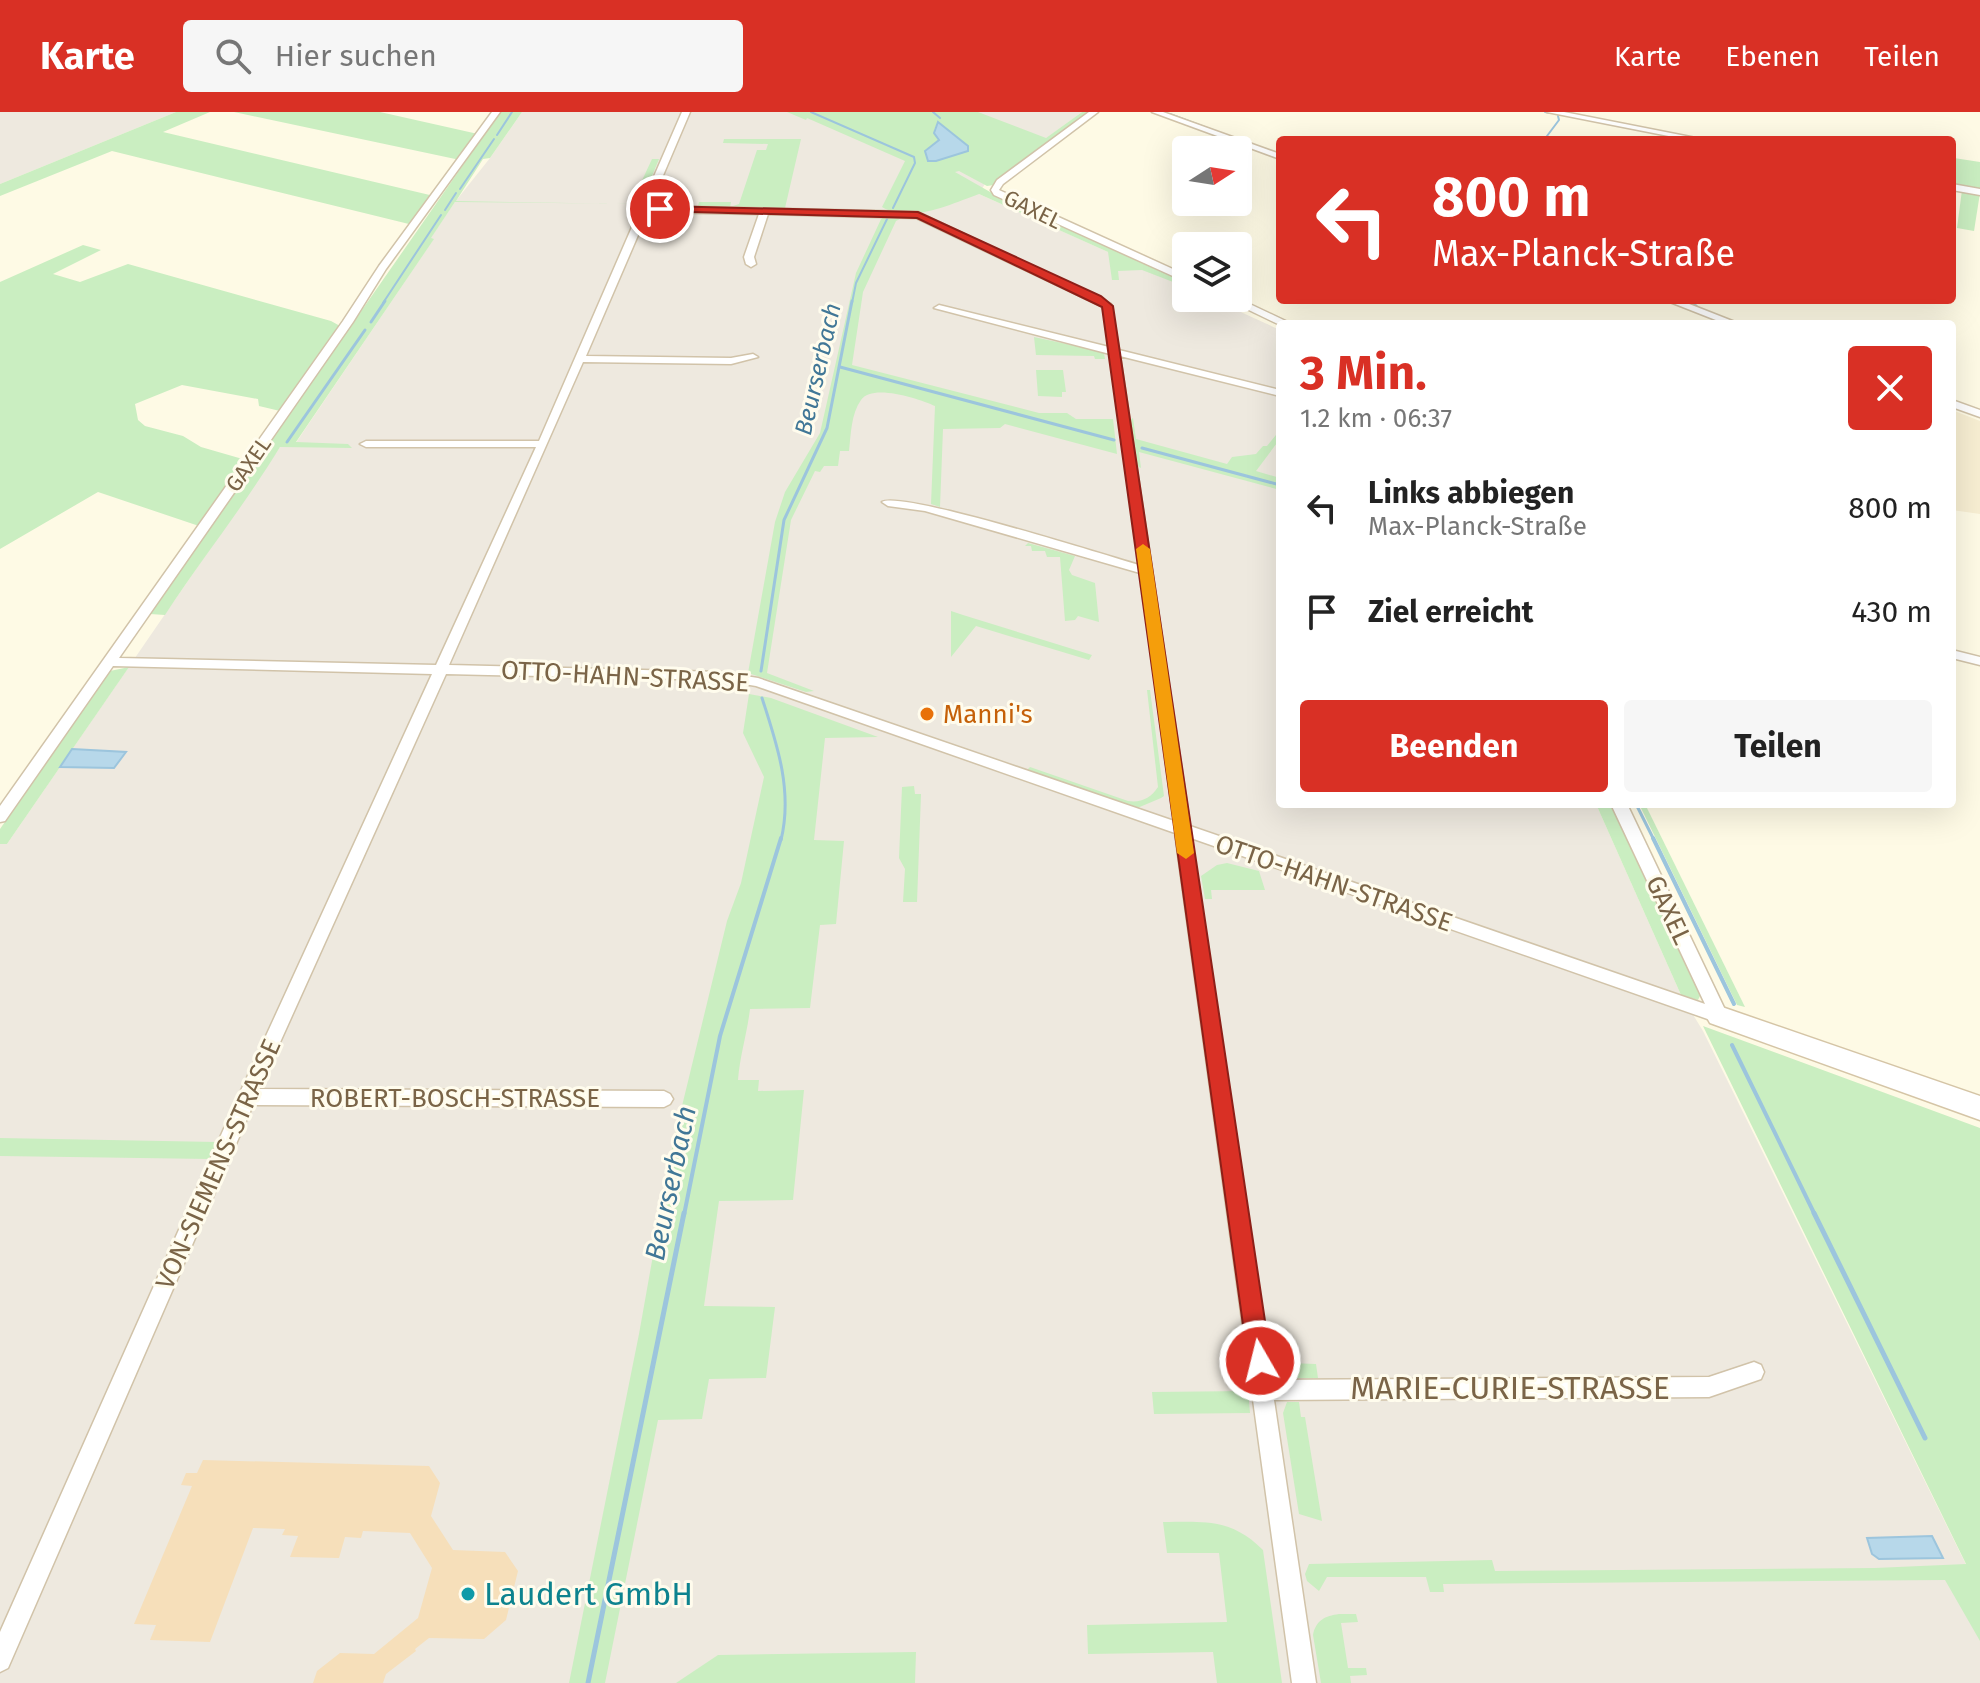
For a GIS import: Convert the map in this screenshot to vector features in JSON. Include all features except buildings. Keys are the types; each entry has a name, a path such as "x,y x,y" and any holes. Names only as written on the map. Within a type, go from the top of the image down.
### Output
{"street":[{"name":"GAXEL","path":"0,817 348,322 382,268 496,112"},
{"name":"VON-SIEMENS-STRASSE","path":"0,1660 247,1097 443,670 581,359 686,112"},
{"name":"GAXEL","path":"1094,112 1000,182 996,186 997,193 1172,273"},
{"path":"1156,112 1276,156"},
{"path":"1551,112 1680,136"},
{"path":"1956,188 1980,192"},
{"path":"647,209 892,212 925,216 1102,301 1109,309 1304,1683"},
{"path":"751,264 749,257 765,210"},
{"path":"1681,304 1724,320"},
{"path":"939,308 1276,392"},
{"path":"1252,308 1278,320"},
{"path":"581,359 731,361 753,357"},
{"path":"1956,405 1980,414"},
{"path":"366,444 543,444"},
{"path":"888,502 926,508 1146,571"},
{"path":"1956,655 1980,661"},
{"name":"OTTO-HAHN-STRASSE","path":"109,662 705,675 758,682 1980,1108"},
{"name":"GAXEL","path":"1621,808 1719,1016"},
{"name":"ROBERT-BOSCH-STRASSE","path":"247,1097 664,1099"},
{"name":"MARIE-CURIE-STRASSE","path":"1264,1390 1709,1387 1754,1372"}],"shaded area":[{"path":"0,112 176,112 0,184"},
{"path":"522,112 1082,112 986,182 979,194 1172,281 1172,312 1241,312 1276,328 1276,808 1598,808 1681,995 1703,1031 1980,1593 1980,1683 0,1683 0,844 7,844 280,447 293,447 433,240 430,239"},
{"path":"1956,412 1980,421 1980,514 1956,511"}],"green space":[{"path":"176,112 210,112 163,132 434,196 413,225 112,151 0,196 0,184"},
{"path":"234,112 380,112 478,134 460,160"},
{"path":"500,112 522,112 490,158 483,159 456,201 610,204 455,202 431,238 434,239 296,442 348,444 352,448 280,447 165,615 150,614"},
{"path":"787,112 978,112 1046,138 1082,112 1093,112 994,185 987,186 959,171 955,172 999,197 1172,274 1172,282 1142,270 1118,271 1119,280 1112,280 1108,252 979,194 931,211 893,212 882,207 905,161","holes":["938,122 968,146 968,151 931,162 939,140 934,130"]},
{"path":"724,139 801,139 785,208 783,209 692,206 698,206 699,202 731,202 730,207 739,204 757,150 766,150 768,144 723,143"},
{"path":"1956,158 1980,162 1980,189 1956,185"},
{"path":"652,159 659,159 643,198 644,204 631,204"},
{"path":"1962,190 1980,193 1974,231 1957,228"},
{"path":"882,217 902,218 896,221 863,292 852,365 1039,413 1067,413 1076,419 1113,419 1117,454 1005,424 1000,428 943,429 940,507 931,504 935,406 896,394 867,395 855,411 849,451 840,451 838,466 824,466 820,472 815,471 791,520 767,673 814,691 806,692 748,673 775,522 785,492 820,433 856,273"},
{"path":"83,245 101,250 53,274 80,282 128,264 340,326 280,411 259,406 258,399 182,385 135,404 138,420 145,426 183,436 201,447 246,460 199,526 98,492 0,549 0,282"},
{"path":"1034,337 1099,351 1104,353 1105,359 1036,355"},
{"path":"1036,370 1063,370 1066,392 1062,392 1062,397 1038,396"},
{"path":"1133,418 1136,439 1227,464 1232,457 1256,454 1276,435 1276,444 1256,471 1276,477 1276,489 1139,452 1141,468 1137,466 1130,420"},
{"path":"1028,543 1075,556 1069,570 1072,575 1095,583 1099,622 1078,616 1075,620 1065,621 1060,557 1047,557 1045,551 1032,551 1031,546 1025,546"},
{"path":"951,611 1092,655 1089,660 976,626 951,657"},
{"path":"129,667 7,844 0,844 0,829 110,671"},
{"path":"1147,690 1150,690 1164,796 1161,798 1135,809 1027,770 1030,767 1128,801 1149,797 1158,787"},
{"path":"749,694 771,698 878,737 825,738 814,840 844,841 836,924 820,925 810,1008 750,1009 740,1062 738,1080 759,1080 758,1091 804,1090 793,1200 719,1201 704,1306 775,1307 766,1378 709,1379 702,1419 658,1420 605,1683 569,1683 639,1334 673,1143 727,921 741,883 764,777 743,733"},
{"path":"914,786 915,794 921,794 917,902 903,902 905,869 899,858 902,787"},
{"path":"1598,808 1612,808 1702,992 1698,1000 1681,995"},
{"path":"1641,808 1647,808 1745,1007 1737,1005"},
{"path":"1227,863 1259,871 1265,890 1211,890 1212,899 1205,899 1201,876 1217,865"},
{"path":"1703,1026 1980,1128 1980,1641 1945,1580 1443,1584 1444,1592 1430,1592 1426,1577 1327,1577 1319,1591 1307,1581 1305,1574 1309,1564 1492,1560 1495,1571 1875,1568 1966,1564"},
{"path":"0,1138 217,1142 210,1159 0,1156"},
{"path":"1273,1349 1286,1349 1288,1363 1316,1364 1318,1378 1285,1378 1278,1375"},
{"path":"1248,1391 1250,1413 1154,1414 1152,1392"},
{"path":"1287,1402 1299,1402 1301,1417 1305,1417 1322,1521 1299,1514 1283,1413"},
{"path":"1163,1522 1205,1522 1228,1527 1240,1532 1263,1550 1282,1683 1217,1683 1213,1652 1088,1654 1087,1625 1227,1622 1219,1553 1167,1553"},
{"path":"1339,1614 1356,1614 1358,1622 1341,1623 1348,1668 1366,1668 1367,1675 1350,1676 1351,1683 1321,1683 1313,1635 1322,1620"},
{"path":"916,1652 915,1683 676,1683 718,1655"}],"water":[{"path":"938,122 968,146 968,151 928,161 925,151 939,140 934,133"},
{"path":"72,749 126,752 114,768 60,767"},
{"path":"1932,1536 1943,1558 1879,1559 1872,1554 1867,1538"}],"waterway":[{"path":"497,135 512,112"},
{"name":"Beurserbach","path":"811,112 914,157 915,163 893,208"},
{"path":"933,112 940,118"},
{"path":"1545,112 1550,113"},
{"path":"1170,114 1218,132"},
{"path":"1547,136 1559,120 1558,116"},
{"path":"460,189 494,139"},
{"path":"445,210 456,193"},
{"path":"383,303 441,215"},
{"name":"Beurserbach","path":"852,303 856,283 888,217"},
{"path":"371,322 385,301"},
{"name":"Beurserbach","path":"761,671 784,520 827,428 852,301"},
{"path":"1691,304 1696,306"},
{"path":"287,442 365,330"},
{"path":"840,367 1114,440"},
{"path":"1142,448 1276,484"},
{"name":"Beurserbach","path":"762,698 782,768 785,804 781,840"},
{"path":"1638,808 1653,838"},
{"name":"Beurserbach","path":"684,1215 720,1036 781,838"},
{"path":"1653,838 1734,1004"},
{"path":"1732,1045 1815,1215"},
{"name":"Beurserbach","path":"588,1683 684,1213"},
{"path":"1814,1213 1925,1438"}],"slow traffic":[{"path":"1143,549 1186,853"}],"place":[{"name":"Manni's","path":"927,714"},
{"name":"Laudert GmbH","path":"468,1594"}],"route":[{"path":"660,209 892,212 925,216 1108,306 1260,1361"}]}
